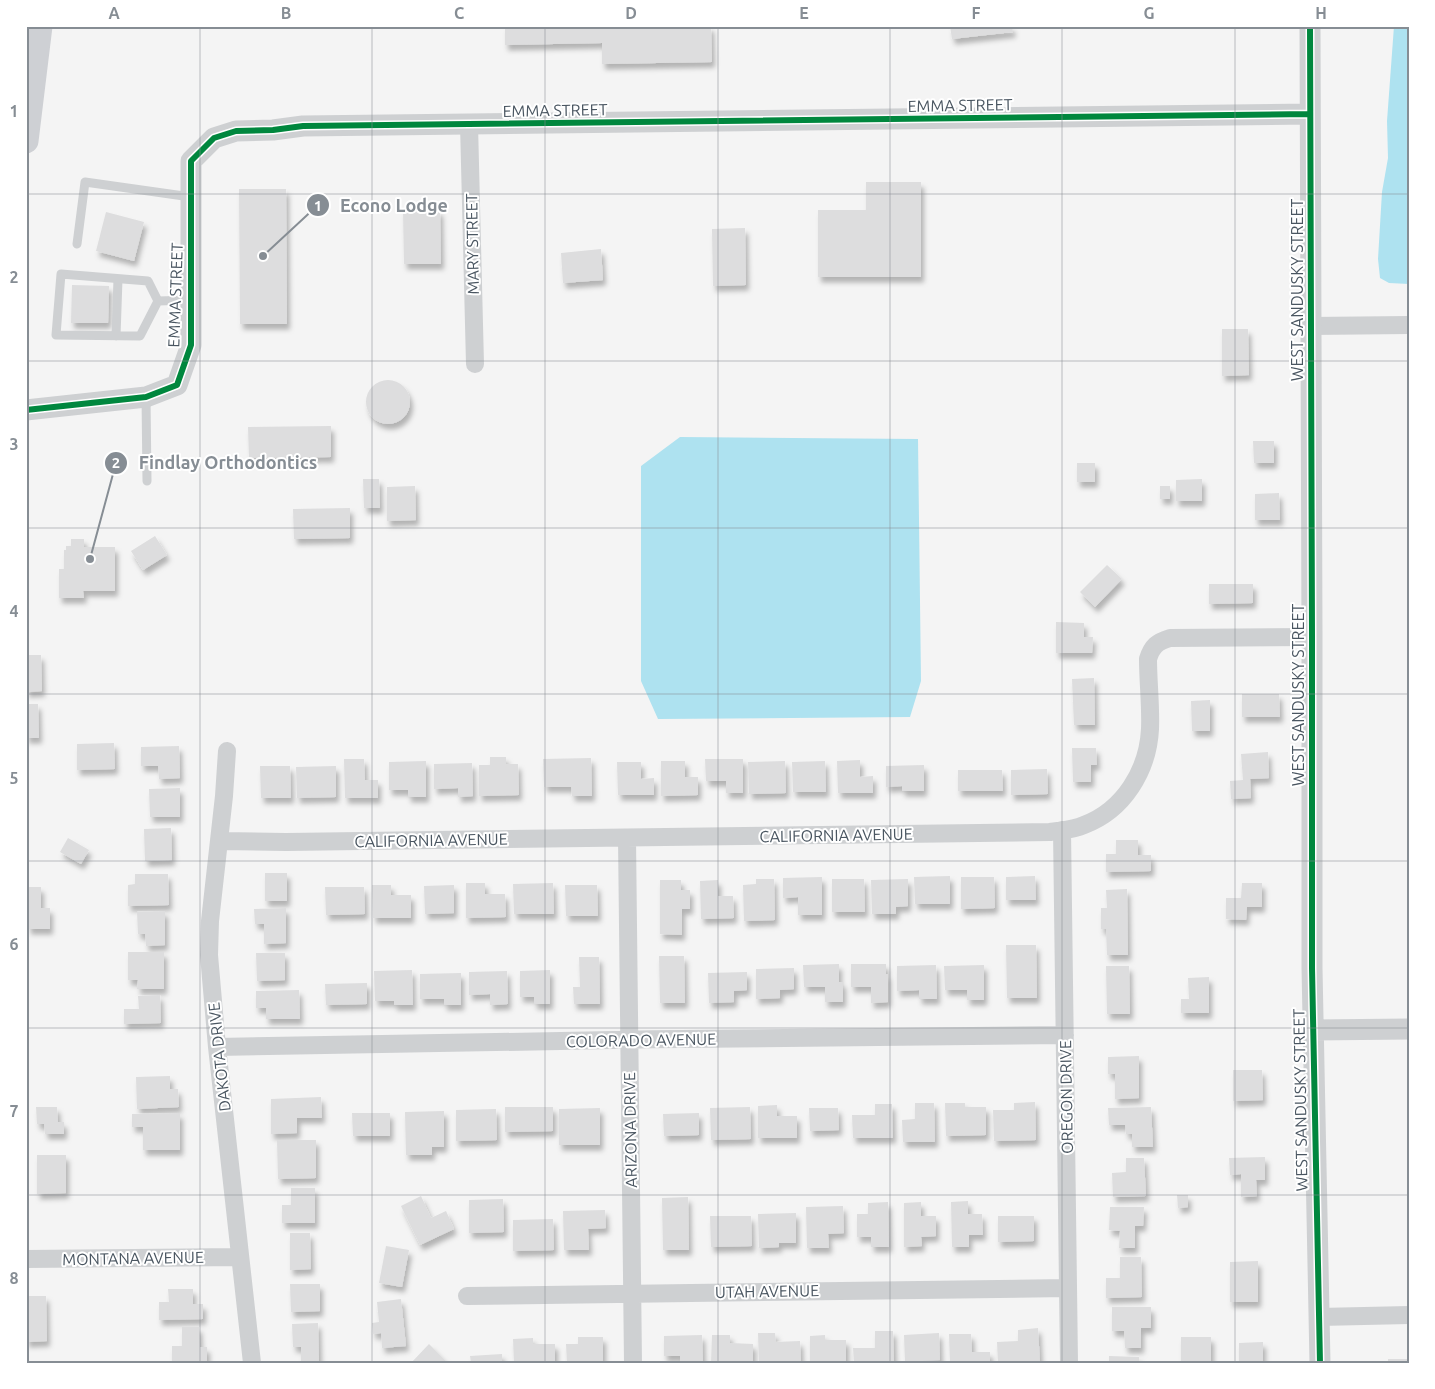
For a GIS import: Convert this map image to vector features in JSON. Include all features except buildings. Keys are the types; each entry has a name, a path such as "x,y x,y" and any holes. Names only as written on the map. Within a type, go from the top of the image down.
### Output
{"main road":[{"path":"26,141 40,26"}],"street":[{"name":"WEST SANDUSKY STREET","path":"1310,26 1313,1030 1320,1363"},
{"name":"EMMA STREET","path":"26,410 146,397 177,385 191,345 191,161 214,138 236,131 273,130 303,126 1310,114"},
{"name":"MARY STREET","path":"469,124 475,364"},
{"path":"1310,326 1409,325"},
{"name":"CALIFORNIA AVENUE","path":"219,841 627,838 1062,830 1084,826 1113,808 1128,791 1140,772 1147,750 1150,728 1148,659 1151,649 1160,641 1170,638 1312,637"},
{"name":"DAKOTA DRIVE","path":"226,751 210,921 209,955 217,1048 252,1363"},
{"name":"OREGON DRIVE","path":"1062,830 1069,1363"},
{"name":"ARIZONA DRIVE","path":"627,838 633,1363"},
{"path":"1313,1030 1409,1029"},
{"name":"COLORADO AVENUE","path":"217,1048 1065,1034"},
{"name":"MONTANA AVENUE","path":"26,1259 240,1257"},
{"name":"UTAH AVENUE","path":"467,1296 1068,1288"},
{"path":"1319,1317 1409,1315"}],"lane":[{"path":"77,244 86,182 191,197"},
{"path":"61,274 148,281 158,301 140,336 56,335 61,274"},
{"path":"116,336 118,279"},
{"path":"158,301 191,300"},
{"path":"146,397 147,481"}],"water":[{"path":"1394,26 1409,26 1409,284 1389,283 1380,278 1378,259 1382,192 1388,158 1387,121"},
{"path":"680,437 918,439 921,681 910,717 658,719 641,681 641,466"}],"cycle path":[{"path":"1310,26 1312,968 1320,1363"},
{"path":"26,410 146,397 177,385 191,345 191,161 214,138 236,131 273,130 303,126 1310,114"}],"place":[{"name":"Econo Lodge","path":"263,256"},
{"name":"Findlay Orthodontics","path":"90,559"}]}
